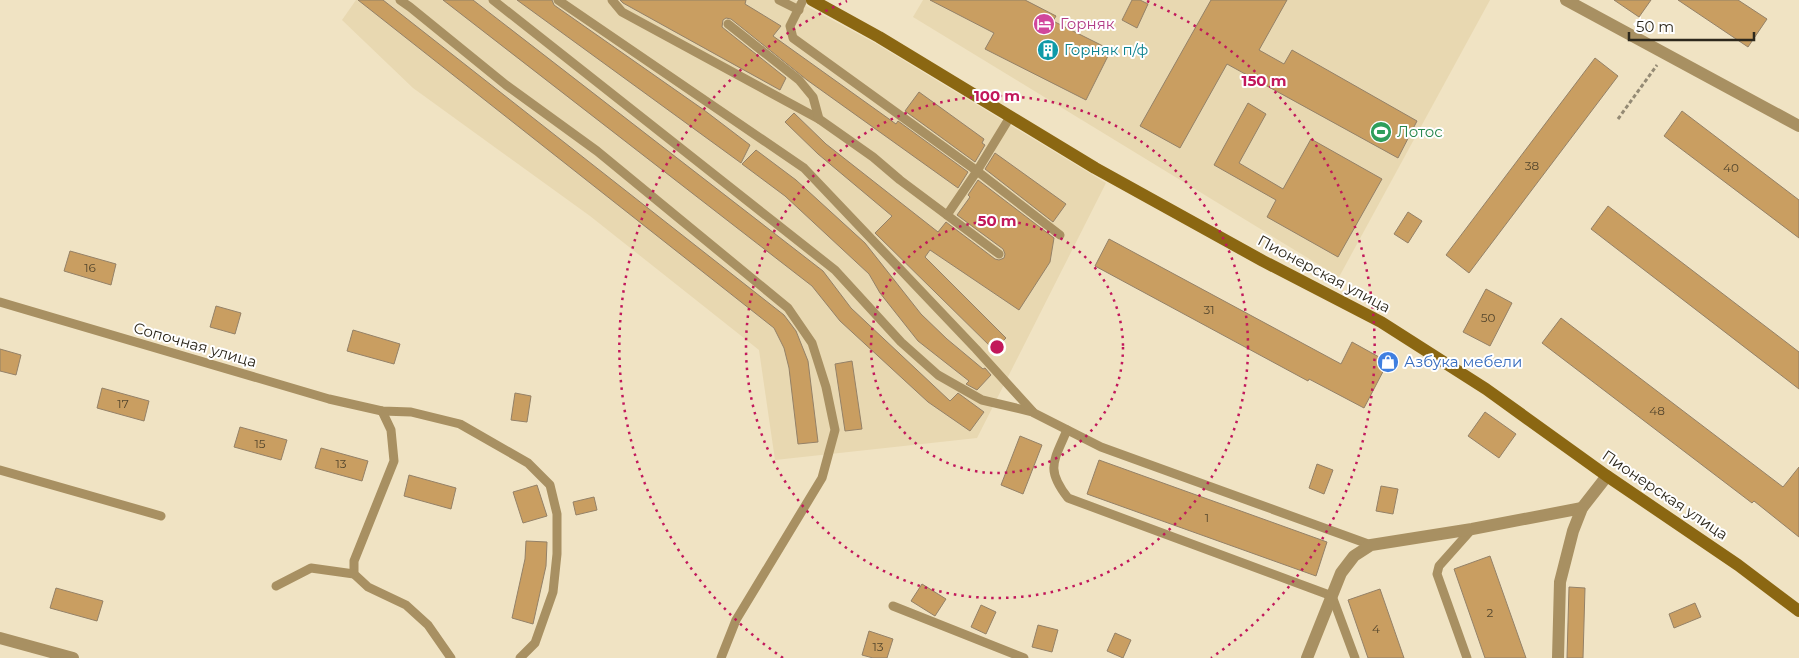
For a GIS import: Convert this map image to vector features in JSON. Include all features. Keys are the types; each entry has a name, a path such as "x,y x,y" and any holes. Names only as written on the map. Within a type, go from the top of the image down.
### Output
{"main road":[{"name":"Пионерская улица","path":"812,0 879,37 1095,168 1263,261 1380,322 1486,389 1607,476 1738,565 1799,611"}],"street":[{"path":"1566,0 1799,126"},
{"path":"1558,658 1560,582 1573,531 1582,508 1607,476"},
{"path":"1307,658 1341,573 1354,556 1371,545 1472,529 1582,508"},
{"path":"0,638 55,655 73,658"}],"lane":[{"path":"400,0 506,85 597,151 788,308 812,343 826,387 835,430 822,478 736,620 721,658"},
{"path":"493,0 835,270 901,342 938,375 982,400 1034,412 1101,447 1371,545"},
{"path":"558,0 804,168 1034,412"},
{"path":"612,0 622,12 819,119 873,157 999,254"},
{"path":"780,0 799,10"},
{"path":"803,0 790,26 793,38 977,171 1060,235"},
{"path":"728,24 799,80 813,97 819,119"},
{"path":"947,215 1010,117"},
{"name":"Сопочная улица","path":"0,302 329,399 382,411 411,412 460,424 528,463 550,486 557,514 557,554 553,592 535,643 520,658"},
{"path":"354,574 354,561 394,461 391,430 382,411"},
{"path":"1068,430 1052,465 1056,484 1068,498 1332,596 1355,658"},
{"path":"0,470 161,516"},
{"path":"1467,658 1437,574 1439,566 1472,529"},
{"path":"276,586 311,568 354,574 368,587 406,605 428,625 451,658"},
{"path":"893,606 1024,658"}],"path":[{"path":"1618,119 1665,54"}],"shaded area":[{"path":"356,0 795,0 875,43 1106,183 977,438 775,460 759,350 590,216 413,88 342,20"},
{"path":"923,0 1490,0 1339,277 913,17"}],"building":[{"path":"358,0 383,0 784,315 796,331 808,361 818,442 798,444 789,368 784,348 774,328"},
{"path":"443,0 473,0 823,271 851,308 950,401 958,393 984,412 970,431 928,402 840,321 812,286"},
{"path":"517,0 552,0 554,5 704,110 750,145 741,163"},
{"path":"620,0 746,0 745,4 781,26 773,36 896,124 898,121 968,172 958,188 807,80 731,19 726,18 723,20 722,27 786,78 780,90"},
{"name":"Горняк п/ф","path":"930,0 1025,0 1056,16 1053,21 1111,50 1086,100 985,49 994,33"},
{"path":"1132,0 1140,0 1148,4 1137,28 1122,20"},
{"name":"Лотос","path":"1211,0 1287,0 1259,50 1284,64 1292,50 1417,121 1398,158 1227,64 1180,148 1140,126"},
{"path":"1614,0 1651,0 1639,17"},
{"path":"1678,0 1738,0 1767,19 1748,47"},
{"path":"1595,58 1618,76 1469,273 1446,255"},
{"path":"919,92 984,139 982,143 985,145 975,162 905,111"},
{"path":"1248,103 1266,114 1239,163 1283,189 1311,139 1382,179 1338,257 1267,217 1276,200 1214,165"},
{"path":"1682,111 1799,200 1799,238 1664,136"},
{"path":"794,113 826,144 938,232 946,222 995,259 1004,258 1003,249 957,215 970,197 968,195 978,180 1054,238 1050,262 1019,310 930,250 925,257 1006,338 994,350 875,233 892,216 818,154 785,122"},
{"path":"756,150 796,180 865,243 921,314 947,339 983,369 985,368 991,375 977,390 966,384 969,381 918,341 880,293 869,274 785,196 742,164"},
{"path":"995,153 1066,204 1053,222 985,169"},
{"path":"1608,206 1799,352 1799,389 1591,229"},
{"path":"1408,212 1422,221 1408,243 1394,234"},
{"path":"1109,239 1341,364 1352,342 1388,362 1364,408 1309,379 1308,381 1095,266"},
{"path":"70,251 116,264 111,285 64,271"},
{"path":"1486,289 1512,303 1490,346 1463,332"},
{"path":"216,306 241,313 235,334 210,327"},
{"path":"1561,318 1783,487 1799,467 1799,537 1754,501 1752,503 1542,343"},
{"path":"353,330 400,344 394,364 347,351"},
{"path":"0,349 21,355 16,375 0,371"},
{"path":"852,361 862,429 845,431 835,364"},
{"path":"102,388 149,401 144,421 97,408"},
{"path":"515,393 531,396 527,422 511,420"},
{"path":"1485,412 1516,434 1499,458 1468,436"},
{"path":"240,427 287,440 281,460 234,447"},
{"path":"1020,436 1042,445 1023,494 1001,485"},
{"path":"321,448 368,461 362,481 315,468"},
{"path":"1099,460 1327,542 1316,576 1087,494"},
{"path":"1317,464 1333,470 1324,494 1309,488"},
{"path":"409,475 456,488 451,509 404,496"},
{"path":"537,485 547,516 523,523 513,492"},
{"path":"1381,486 1398,489 1393,514 1376,511"},
{"path":"594,497 597,510 576,515 573,502"},
{"path":"526,541 547,542 546,566 533,624 512,618 525,559"},
{"path":"1490,556 1526,658 1485,658 1454,569"},
{"path":"922,584 946,599 935,616 911,601"},
{"path":"1569,587 1585,588 1583,658 1567,658"},
{"path":"56,588 103,601 97,621 50,608"},
{"path":"1380,589 1404,658 1368,658 1348,600"},
{"path":"1695,603 1701,617 1674,628 1669,614"},
{"path":"981,605 996,612 986,634 971,627"},
{"path":"1038,625 1058,630 1052,652 1032,647"},
{"path":"869,631 893,639 887,658 873,658 862,655"},
{"path":"1115,633 1131,640 1123,658 1107,651"}],"place":[{"name":"Горняк","path":"1044,24"},
{"name":"Горняк п/ф","path":"1048,50"},
{"name":"Лотос","path":"1381,132"},
{"name":"Азбука мебели","path":"1388,362"}]}
